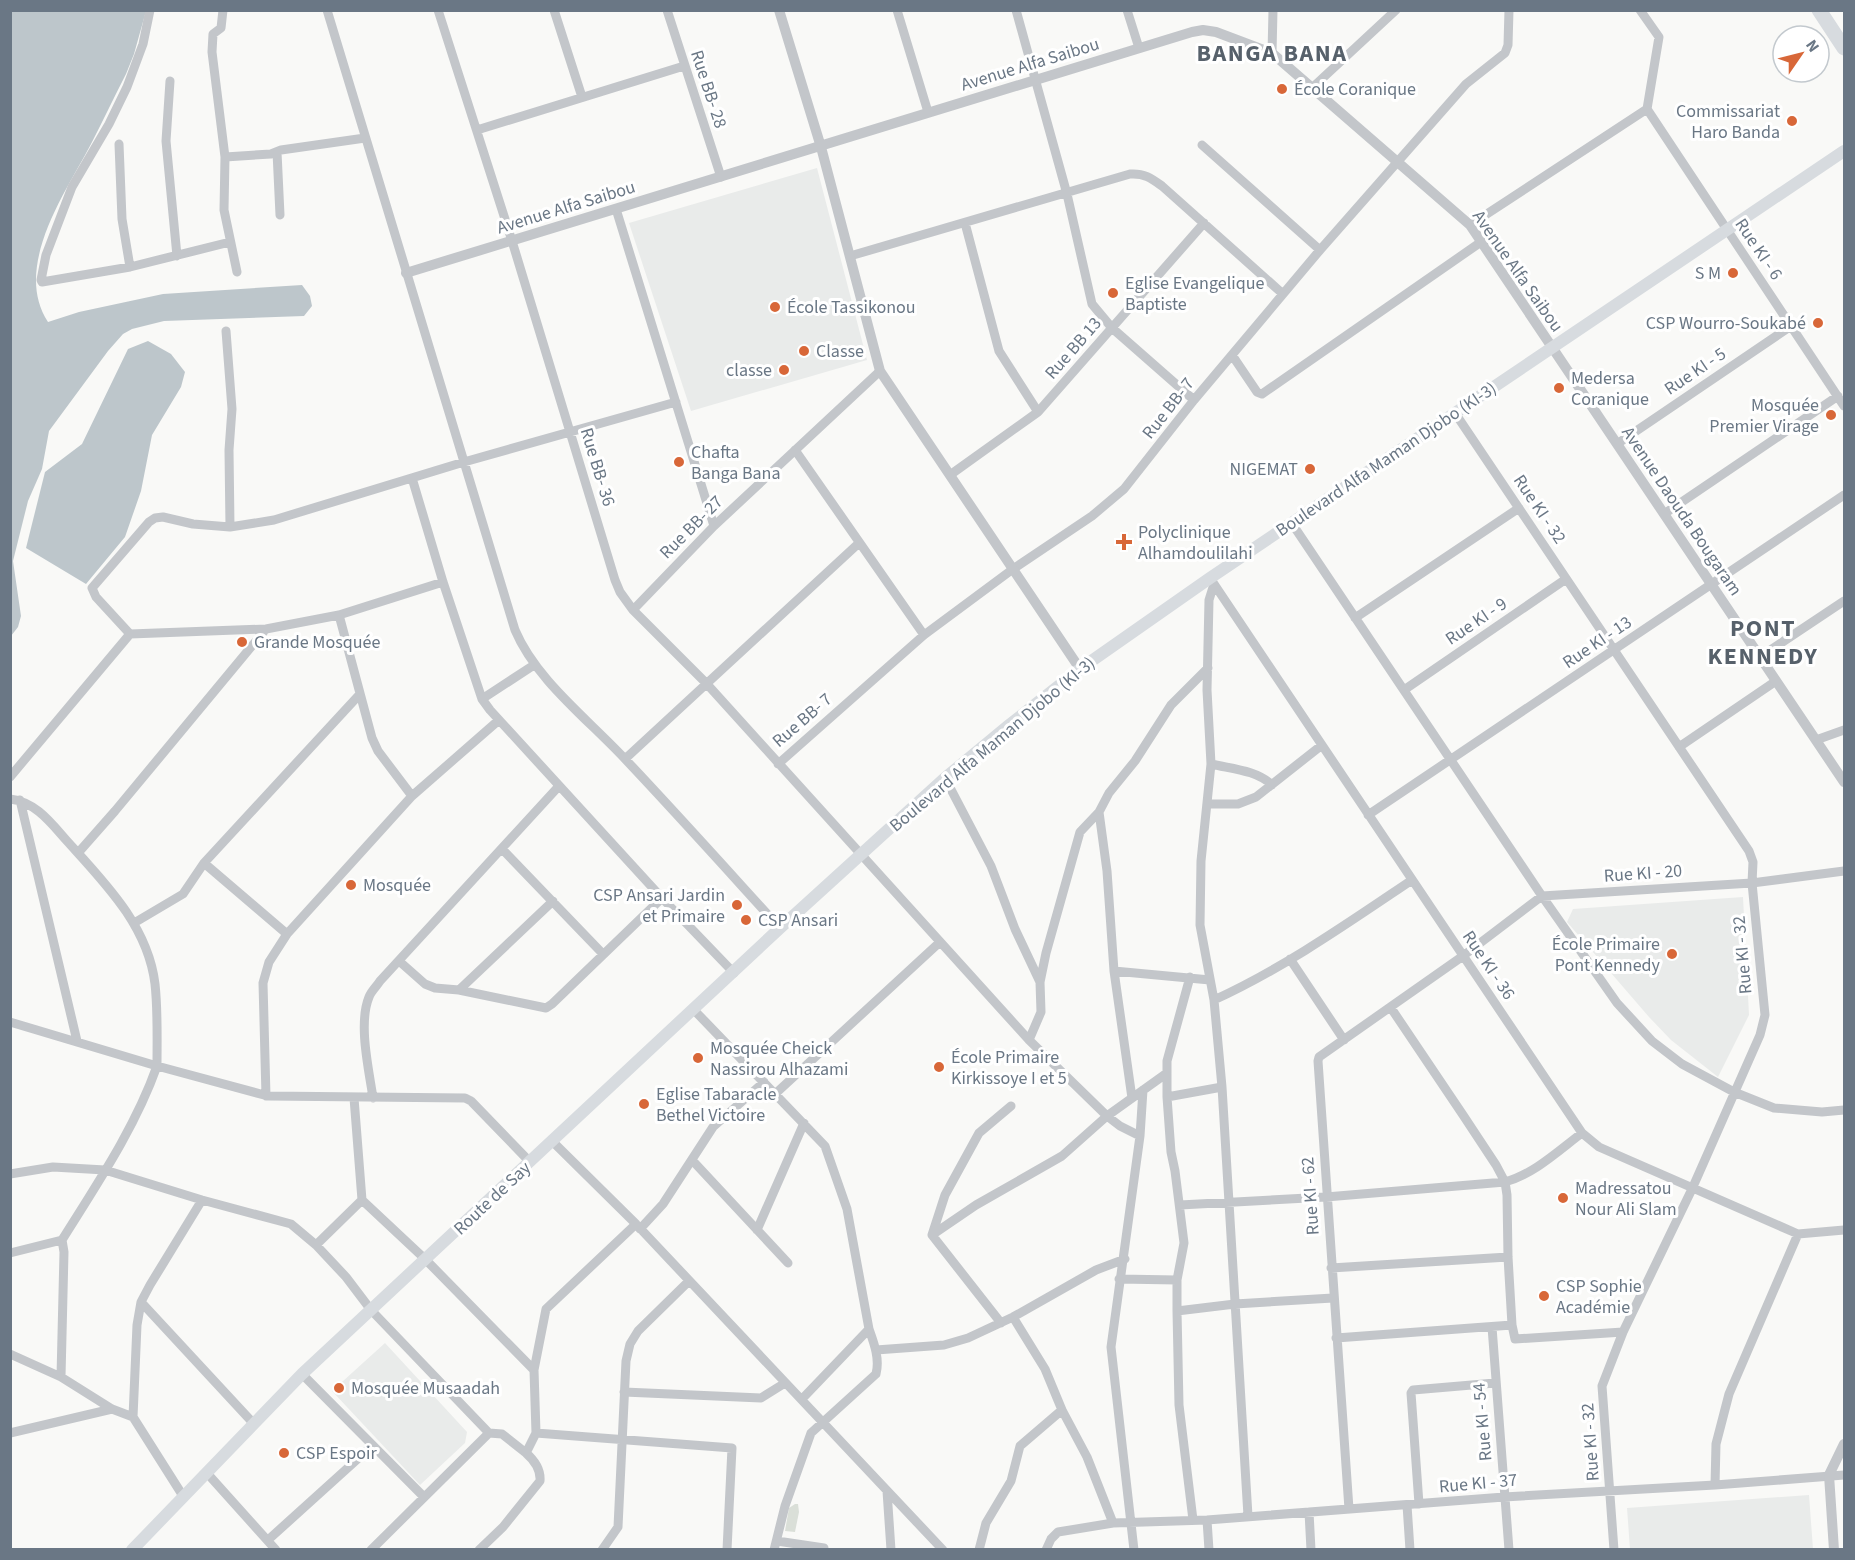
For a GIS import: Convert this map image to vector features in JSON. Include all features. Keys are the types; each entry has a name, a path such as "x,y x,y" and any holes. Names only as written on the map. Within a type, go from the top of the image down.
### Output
{"highway":[{"path":"1819,10 1845,48"},
{"path":"1830,10 1845,32"}],"main road":[{"name":"Boulevard Alfa Maman Djobo (KI-3)","path":"861,854 945,778 1080,669 1212,581 1291,522 1844,151"},
{"name":"Route de Say","path":"140,1547 183,1496 302,1374 861,854"}],"street":[{"path":"150,10 143,44 127,87 109,124 72,186 46,255 41,280 42,282 130,267 230,242"},
{"path":"223,10 221,28 213,34 212,40 225,157 224,210 237,272"},
{"path":"327,10 515,630 526,654 780,928"},
{"name":"Rue BB- 36","path":"438,10 620,592 633,610 706,684 1029,1040 1107,1116 1120,1126 1140,1136"},
{"path":"554,10 582,97"},
{"name":"Rue BB- 28","path":"667,10 721,177"},
{"path":"779,10 821,147 879,371 1080,669"},
{"path":"897,10 928,112"},
{"path":"1016,10 1067,194 1089,296 1097,312 1112,328 1194,400"},
{"path":"1127,10 1139,48"},
{"path":"1272,53 1273,10"},
{"path":"1312,88 1396,10"},
{"name":"Rue BB- 7","path":"778,764 924,635 1013,569 1092,516 1124,489 1194,400 1320,250 1466,84 1505,53 1508,45 1509,10"},
{"path":"1470,225 1647,110 1659,37 1640,10"},
{"name":"Avenue Alfa Saibou","path":"406,273 1036,79 1203,30 1216,32 1272,53 1470,225 1552,347"},
{"path":"477,130 684,66"},
{"path":"170,81 166,141 177,256"},
{"name":"Rue KI - 6","path":"1647,110 1845,406"},
{"path":"225,157 271,154 282,150 365,138"},
{"path":"119,144 122,219 130,267"},
{"path":"1202,145 1320,250"},
{"path":"277,152 280,215"},
{"path":"850,256 1140,173 1149,176 1162,186 1283,294"},
{"path":"616,209 714,526"},
{"path":"965,223 999,351 1038,412"},
{"name":"Rue BB 13","path":"950,475 1038,412 1204,223"},
{"path":"1232,355 1257,392 1262,394 1481,242"},
{"name":"Rue KI - 5","path":"1617,444 1791,326"},
{"path":"226,331 232,409 229,478 230,527"},
{"name":"Avenue Daouda Bougaram","path":"1552,347 1845,782"},
{"name":"Rue BB- 27","path":"633,610 714,526 879,371"},
{"path":"1664,514 1838,396"},
{"path":"130,634 96,597 92,588 148,522 155,518 163,517 193,524 230,527 274,520 464,462 676,402"},
{"name":"Rue KI - 32","path":"1455,413 1749,851 1753,862 1752,883 1765,1015 1760,1035 1692,1189 1623,1332 1602,1386 1614,1550"},
{"path":"795,450 924,635"},
{"path":"412,478 443,582 482,699 662,898 734,973"},
{"name":"Rue KI - 13","path":"1368,815 1845,495"},
{"path":"1355,618 1518,508"},
{"path":"1291,522 1542,896 1617,1003 1652,1041 1682,1064 1734,1092 1774,1108 1822,1112 1845,1110"},
{"path":"625,759 860,543"},
{"name":"Rue KI - 9","path":"1404,690 1566,579"},
{"path":"1212,581 1209,600 1207,706 1211,764 1201,861 1200,925 1214,1000 1222,1086 1248,1516"},
{"name":"Rue KI - 36","path":"1212,581 1582,1133 1599,1147 1798,1234 1845,1230"},
{"path":"10,777 130,634 266,629 339,615 443,582"},
{"path":"1760,657 1845,601"},
{"path":"339,615 378,751 412,795"},
{"path":"78,853 266,629"},
{"path":"482,699 534,665"},
{"path":"1029,1040 1041,1012 1040,982 1046,953 1080,832 1099,812 1109,793 1140,753 1171,705 1209,668"},
{"path":"1679,747 1776,681"},
{"path":"134,923 183,894 204,863 360,694"},
{"path":"266,1096 263,983 269,962 287,934 412,795 499,720"},
{"path":"1816,740 1845,730"},
{"path":"1208,804 1238,804 1256,797 1322,745"},
{"path":"1211,764 1250,773 1263,778 1272,785"},
{"path":"945,778 991,866 1015,929 1040,982"},
{"path":"373,1098 366,1044 366,1013 369,996 559,786"},
{"path":"15,799 42,813 108,887 134,923 145,946 155,985 157,1066 144,1101 62,1240 64,1252 61,1377"},
{"path":"15,799 77,1041"},
{"path":"1099,812 1107,871 1114,971 1132,1098"},
{"path":"502,849 603,954"},
{"path":"204,863 287,934"},
{"name":"Rue KI - 20","path":"1542,896 1752,883 1845,871"},
{"path":"1214,1000 1290,959 1412,880"},
{"path":"1463,956 1542,896"},
{"path":"399,961 425,984 435,988 459,990 546,1008 662,898"},
{"path":"459,990 553,901"},
{"path":"776,1094 940,942"},
{"name":"Rue KI - 62","path":"1349,1509 1318,1062 1322,1054 1463,956"},
{"path":"1290,959 1344,1040"},
{"path":"1114,971 1190,976 1210,980"},
{"path":"1190,976 1167,1056 1167,1097 1171,1152 1184,1243 1177,1280 1179,1406 1193,1520"},
{"path":"1391,1008 1505,1182 1513,1336 1517,1340 1623,1332"},
{"path":"694,1010 825,1146 847,1209 869,1329 878,1365 876,1374 811,1433 785,1506 776,1545 824,1548"},
{"path":"10,1022 266,1096 465,1098 471,1101 530,1162"},
{"path":"932,1235 976,1205 1062,1156 1107,1116 1167,1073"},
{"path":"526,1453 536,1434 534,1370 546,1309 663,1204 713,1127 764,1082"},
{"path":"1167,1097 1222,1086"},
{"path":"1134,1550 1111,1347 1119,1279 1125,1259 1140,1136 1143,1090"},
{"path":"354,1098 362,1200 426,1260 534,1370"},
{"path":"932,1235 945,1195 979,1133 1011,1106"},
{"path":"757,1230 804,1124"},
{"path":"1180,1205 1326,1197 1505,1182 1515,1180 1541,1165 1582,1133"},
{"path":"553,1142 638,1227 943,1550"},
{"path":"692,1160 788,1263"},
{"path":"10,1174 53,1167 105,1170 291,1224 316,1245 346,1277 371,1310 489,1433 502,1434 534,1460 540,1474 540,1481 502,1527 479,1550"},
{"path":"183,1496 133,1416 137,1325 141,1302 202,1200"},
{"path":"316,1245 362,1200"},
{"path":"1715,1485 1716,1444 1728,1394 1798,1234"},
{"path":"932,1235 1001,1323"},
{"path":"10,1253 62,1240"},
{"path":"1331,1268 1508,1257"},
{"path":"876,1350 944,1345 1001,1323 1067,1285 1125,1259"},
{"path":"1119,1279 1177,1280"},
{"path":"602,1550 618,1527 626,1361 630,1344 638,1331 689,1281"},
{"path":"1177,1311 1235,1304 1333,1298"},
{"path":"141,1302 253,1423"},
{"path":"1013,1317 1046,1369 1062,1410 1087,1457 1113,1523"},
{"path":"1336,1338 1512,1325"},
{"name":"Rue KI - 54","path":"1492,1327 1509,1550"},
{"path":"802,1399 869,1329"},
{"path":"10,1354 61,1377 112,1409 133,1416"},
{"path":"302,1374 424,1497"},
{"path":"624,1392 761,1398 785,1383"},
{"path":"1419,1504 1411,1393 1416,1389 1495,1383"},
{"path":"10,1433 112,1409"},
{"path":"979,1550 986,1523 1011,1480 1020,1446 1062,1410"},
{"path":"371,1550 489,1433"},
{"path":"536,1434 732,1448 728,1550"},
{"path":"1834,1550 1829,1475 1845,1444"},
{"path":"268,1540 372,1446"},
{"path":"206,1472 276,1550"},
{"name":"Rue KI - 37","path":"1046,1550 1051,1539 1058,1532 1113,1523 1207,1520 1845,1474"},
{"path":"886,1491 891,1550"},
{"path":"1407,1505 1410,1550"},
{"path":"1309,1512 1311,1550"},
{"path":"1207,1520 1209,1550"}],"shaded area":[{"path":"11,11 146,11 126,74 57,207 39,254 36,278 38,301 48,322 79,312 163,294 302,285 310,296 312,306 304,316 164,321 132,329 123,334 49,431 42,469 28,501 13,561 21,616 18,627 11,636"},
{"path":"817,168 867,360 691,411 629,223"},
{"path":"148,341 171,354 185,372 181,387 152,435 141,491 125,537 86,584 26,548 45,472 82,444 128,349"},
{"path":"1743,897 1749,1015 1718,1077 1671,1040 1567,922 1573,909"},
{"name":"CSP Espoir","path":"385,1343 467,1432 465,1443 420,1485 332,1391"},
{"path":"1809,1495 1813,1549 1630,1549 1627,1508"},
{"path":"798,1504 799,1512 795,1532 785,1531 789,1508"}],"place":[{"name":"École Coranique","path":"1282,89"},
{"name":"Commissariat Haro Banda","path":"1792,121"},
{"name":"S M","path":"1733,273"},
{"name":"Eglise Evangelique Baptiste","path":"1113,293"},
{"name":"École Tassikonou","path":"775,307"},
{"name":"CSP Wourro-Soukabé","path":"1818,323"},
{"name":"Classe","path":"804,351"},
{"name":"classe","path":"784,370"},
{"name":"Medersa Coranique","path":"1559,388"},
{"name":"Mosquée Premier Virage","path":"1831,415"},
{"name":"Chafta Banga Bana","path":"679,462"},
{"name":"NIGEMAT","path":"1310,469"},
{"name":"Polyclinique Alhamdoulilahi","path":"1124,542"},
{"name":"Grande Mosquée","path":"242,642"},
{"name":"Mosquée","path":"351,885"},
{"name":"CSP Ansari Jardin et Primaire","path":"737,905"},
{"name":"CSP Ansari","path":"746,920"},
{"name":"École Primaire Pont Kennedy","path":"1672,954"},
{"name":"Mosquée Cheick Nassirou Alhazami","path":"698,1058"},
{"name":"École Primaire Kirkissoye I et 5","path":"939,1067"},
{"name":"Eglise Tabaracle Bethel Victoire","path":"644,1104"},
{"name":"Madressatou Nour Ali Slam","path":"1563,1198"},
{"name":"CSP Sophie Académie","path":"1544,1296"},
{"name":"Mosquée Musaadah","path":"339,1388"},
{"name":"CSP Espoir","path":"284,1453"}],"district":[{"name":"BANGA BANA","path":"1272,53"},
{"name":"PONT KENNEDY","path":"1763,642"}]}
